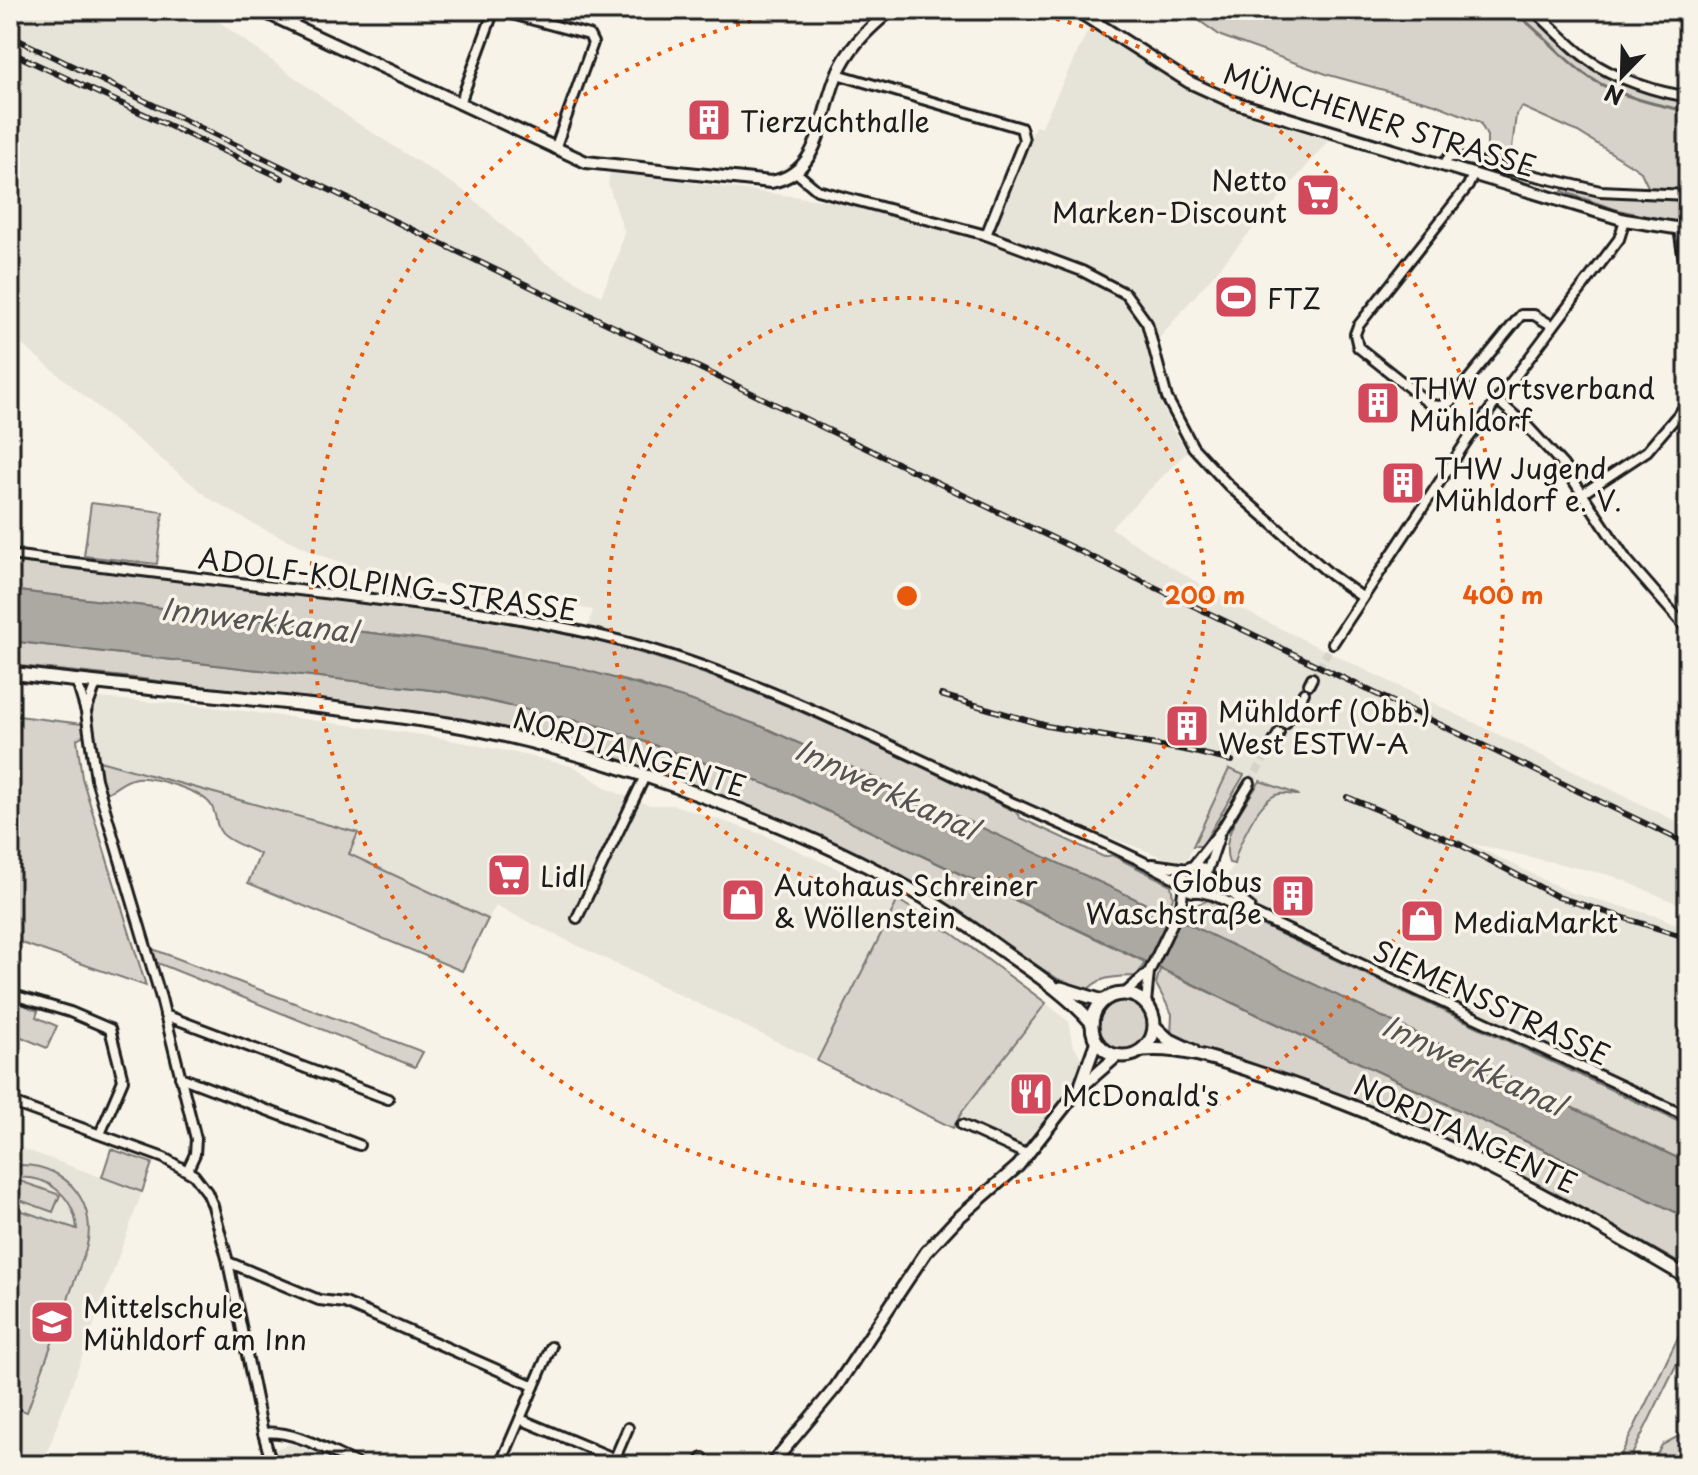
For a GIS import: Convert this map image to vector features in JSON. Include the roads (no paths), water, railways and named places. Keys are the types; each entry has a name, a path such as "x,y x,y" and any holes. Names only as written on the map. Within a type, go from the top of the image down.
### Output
{"main road":[{"name":"NORDTANGENTE","path":"10,673 242,698 450,725 517,738 645,776 758,817 871,866 922,895 1049,983 1079,1007 1092,1023"},
{"name":"NORDTANGENTE","path":"1049,983 1103,1001"},
{"path":"1117,1056 1108,1053 1096,1042 1092,1023 1096,1009 1115,995 1136,996 1146,1003 1153,1014 1155,1027 1151,1040 1143,1050"},
{"name":"NORDTANGENTE","path":"1155,1027 1168,1039 1212,1059"},
{"name":"NORDTANGENTE","path":"1117,1056 1163,1049 1212,1059 1328,1096 1432,1138 1556,1200 1688,1278"}],"street":[{"path":"260,10 555,149 598,164 755,182 779,181 797,173 810,158 837,74 855,46 891,10"},
{"path":"460,103 495,10 589,35 593,43 555,149"},
{"name":"MÜNCHENER STRASSE","path":"1076,10 1168,70 1208,91 1251,108 1625,220 1683,230"},
{"path":"1533,10 1600,68 1667,93 1688,96"},
{"path":"837,74 1021,128 1024,140 986,235"},
{"path":"1443,166 1449,157 1456,157 1600,191 1688,195"},
{"path":"797,173 817,190 986,235 1082,271 1126,294 1147,323 1161,384 1172,411 1193,447 1229,486 1331,575 1362,597"},
{"path":"1473,175 1468,186 1356,330 1358,347 1431,405 1440,406 1450,402 1521,315 1534,315 1553,326"},
{"path":"1333,643 1468,439 1619,239 1625,220"},
{"path":"1683,230 1688,286"},
{"path":"1498,401 1541,440 1626,559 1688,630"},
{"path":"1582,494 1647,451 1688,403"},
{"name":"ADOLF-KOLPING-STRASSE","path":"10,555 479,612 531,620 632,644 742,682 837,720 1147,863 1183,884"},
{"path":"77,682 86,712 96,779 165,1015 196,1139 195,1154 188,1169"},
{"path":"86,712 96,684"},
{"path":"1285,724 1304,693"},
{"path":"1271,747 1279,733"},
{"path":"577,918 645,776"},
{"path":"1146,1003 1149,972 1181,905 1183,884 1190,867 1222,829 1250,783"},
{"path":"1181,905 1207,887 1222,829"},
{"name":"ADOLF-KOLPING-STRASSE","path":"1147,863 1190,867"},
{"path":"1190,867 1201,867 1208,874"},
{"name":"SIEMENSSTRASSE","path":"1208,874 1240,901 1277,925"},
{"path":"1183,884 1198,892"},
{"name":"SIEMENSSTRASSE","path":"1198,892 1213,895 1688,1117"},
{"path":"1124,994 1149,972"},
{"path":"10,994 70,1012 110,1029 123,1080 100,1134"},
{"path":"165,1015 388,1099"},
{"path":"1078,1090 1096,1042"},
{"path":"771,1465 836,1387 926,1252 956,1220 999,1185 1028,1155 1078,1090 1117,1056"},
{"path":"180,1077 359,1145"},
{"path":"10,1102 188,1169 201,1183 218,1220 272,1465"},
{"path":"962,1125 1028,1155"},
{"path":"228,1262 319,1300 345,1303 534,1386"},
{"path":"500,1465 551,1347"},
{"path":"520,1419 630,1465"},
{"path":"615,1458 628,1428"},
{"path":"263,1433 281,1433 298,1438 360,1465"}],"water":[{"name":"Innwerkkanal","path":"10,590 422,639 575,667 690,700 763,727 1123,893 1688,1163 1688,1218 785,791 600,726 448,692 10,641"}],"waterway":[{"path":"1511,10 1593,80 1633,98 1688,111"}],"tunnel":[{"path":"1312,678 1333,643"},
{"path":"1250,783 1271,747"}],"railway":[{"path":"10,36 1688,844"},
{"path":"10,52 282,178"},
{"path":"941,695 1047,726 1232,761"},
{"path":"1347,797 1459,844 1558,897 1688,938"}],"place":[{"name":"Tierzuchthalle","path":"709,120"},
{"name":"Netto Marken-Discount","path":"1318,195"},
{"name":"FTZ","path":"1236,297"},
{"name":"THW Ortsverband Mühldorf","path":"1378,403"},
{"name":"THW Jugend Mühldorf e. V.","path":"1403,483"},
{"name":"Mühldorf (Obb.) West ESTW-A","path":"1187,726"},
{"name":"Lidl","path":"509,875"},
{"name":"Globus Waschstraße","path":"1293,896"},
{"name":"Autohaus Schreiner & Wöllenstein","path":"743,900"},
{"name":"MediaMarkt","path":"1422,921"},
{"name":"McDonald's","path":"1031,1094"},
{"name":"Mittelschule Mühldorf am Inn","path":"52,1322"}]}
